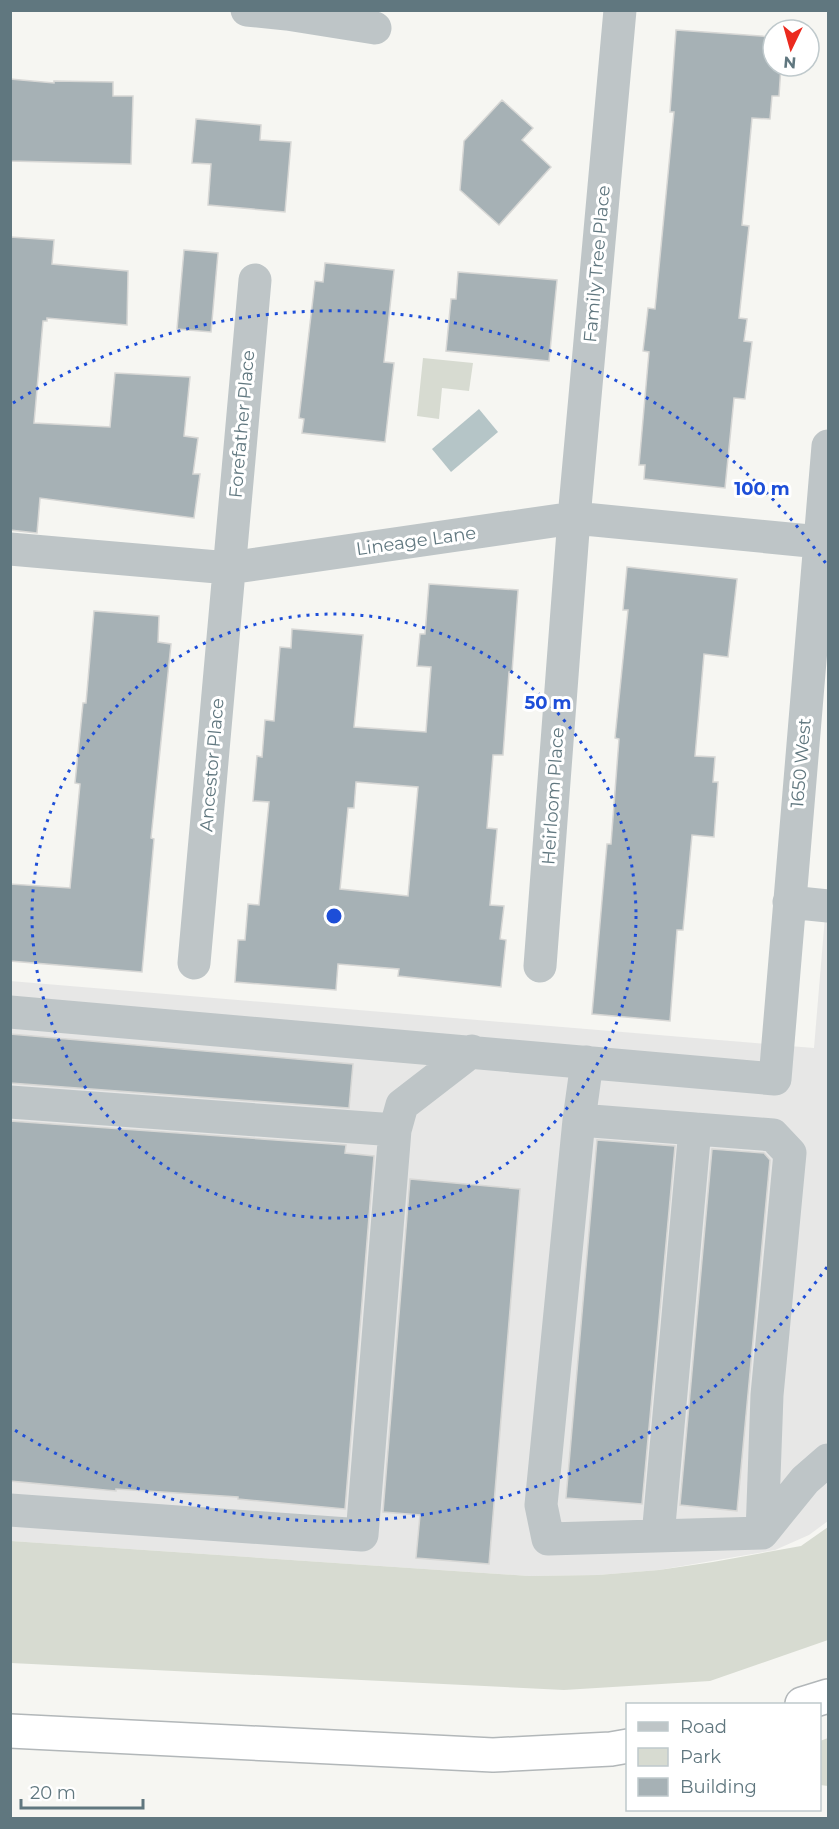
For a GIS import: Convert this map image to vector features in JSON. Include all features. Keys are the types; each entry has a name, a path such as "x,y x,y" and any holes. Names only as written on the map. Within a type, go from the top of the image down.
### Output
{"highway":[{"path":"805,1703 828,1696"},
{"path":"10,1731 493,1755 611,1749 626,1746"}],"street":[{"path":"247,10 375,28"},
{"name":"Family Tree Place","path":"574,518 620,10"},
{"name":"Forefather Place","path":"229,568 255,279"},
{"name":"1650 West","path":"586,1062 774,1079 828,446"},
{"name":"Lineage Lane","path":"10,549 229,568 574,518 820,542"},
{"name":"Heirloom Place","path":"540,966 574,518"},
{"name":"Ancestor Place","path":"194,963 229,568"},
{"path":"789,902 828,906"},
{"path":"10,1012 586,1062 541,1505 548,1539 762,1533 805,1480 828,1460"},
{"path":"10,1510 362,1535 395,1130 402,1105 472,1051"},
{"path":"10,1102 395,1130"},
{"path":"579,1120 773,1135 790,1153 767,1395 762,1533"},
{"path":"658,1536 695,1129"}],"shaded area":[{"path":"479,409 498,432 451,472 432,449"},
{"path":"828,881 828,1521 809,1535 775,1550 659,1570 598,1575 529,1576 11,1541 10,981 814,1048"}],"green space":[{"path":"423,358 473,363 469,391 442,388 439,419 417,416"},
{"path":"828,1527 828,1640 710,1681 564,1690 11,1663 11,1541 529,1576 598,1575 659,1570 801,1546"},
{"path":"828,1738 828,1786 821,1785 821,1741"}],"building":[{"path":"676,30 761,36 761,78 780,78 779,96 772,96 770,119 752,118 742,225 749,226 739,318 747,319 744,341 752,342 745,399 734,398 725,488 644,479 645,465 639,465 649,352 643,351 648,308 655,309 674,112 670,112"},
{"path":"10,79 54,83 54,81 113,82 113,96 133,96 131,164 10,161"},
{"path":"502,100 533,128 522,140 551,167 499,225 460,190 464,141"},
{"path":"196,119 261,125 260,140 291,142 285,212 208,205 211,164 192,163"},
{"path":"10,237 54,240 52,264 128,271 127,325 47,318 47,321 43,321 34,423 110,427 115,373 190,377 184,436 198,438 193,474 200,474 194,518 40,498 37,533 10,530"},
{"path":"184,250 218,253 211,332 177,329"},
{"path":"325,263 394,270 384,362 394,363 385,442 302,433 304,419 299,418 315,281 323,282"},
{"path":"458,272 557,280 549,361 446,351 451,299 456,299"},
{"path":"627,567 737,579 728,657 704,654 695,756 715,757 713,782 718,782 714,837 692,835 683,930 677,930 670,1021 592,1014 607,844 611,844 619,739 615,738 628,610 623,610"},
{"path":"429,584 518,590 503,755 493,755 487,828 497,829 490,905 504,906 500,939 506,940 501,987 398,976 399,969 338,964 336,990 235,982 238,940 245,940 248,904 259,905 269,802 253,801 257,756 262,757 265,720 274,721 280,647 291,648 292,629 363,635 354,727 426,732 431,667 417,666 420,634 425,634","holes":["356,782 418,787 408,896 340,889 348,808 354,808"]},
{"path":"94,611 159,616 158,642 171,644 151,838 154,839 142,972 10,961 10,884 70,888 80,784 75,783 83,703 86,703"},
{"path":"10,1034 353,1064 349,1108 10,1083"},
{"path":"10,1121 346,1145 345,1153 374,1156 345,1509 238,1499 238,1497 116,1489 116,1491 10,1481"},
{"path":"597,1140 675,1146 642,1504 566,1498"},
{"path":"712,1149 764,1153 770,1160 737,1511 680,1505"},
{"path":"410,1179 520,1189 489,1564 416,1558 420,1515 383,1512"}]}
